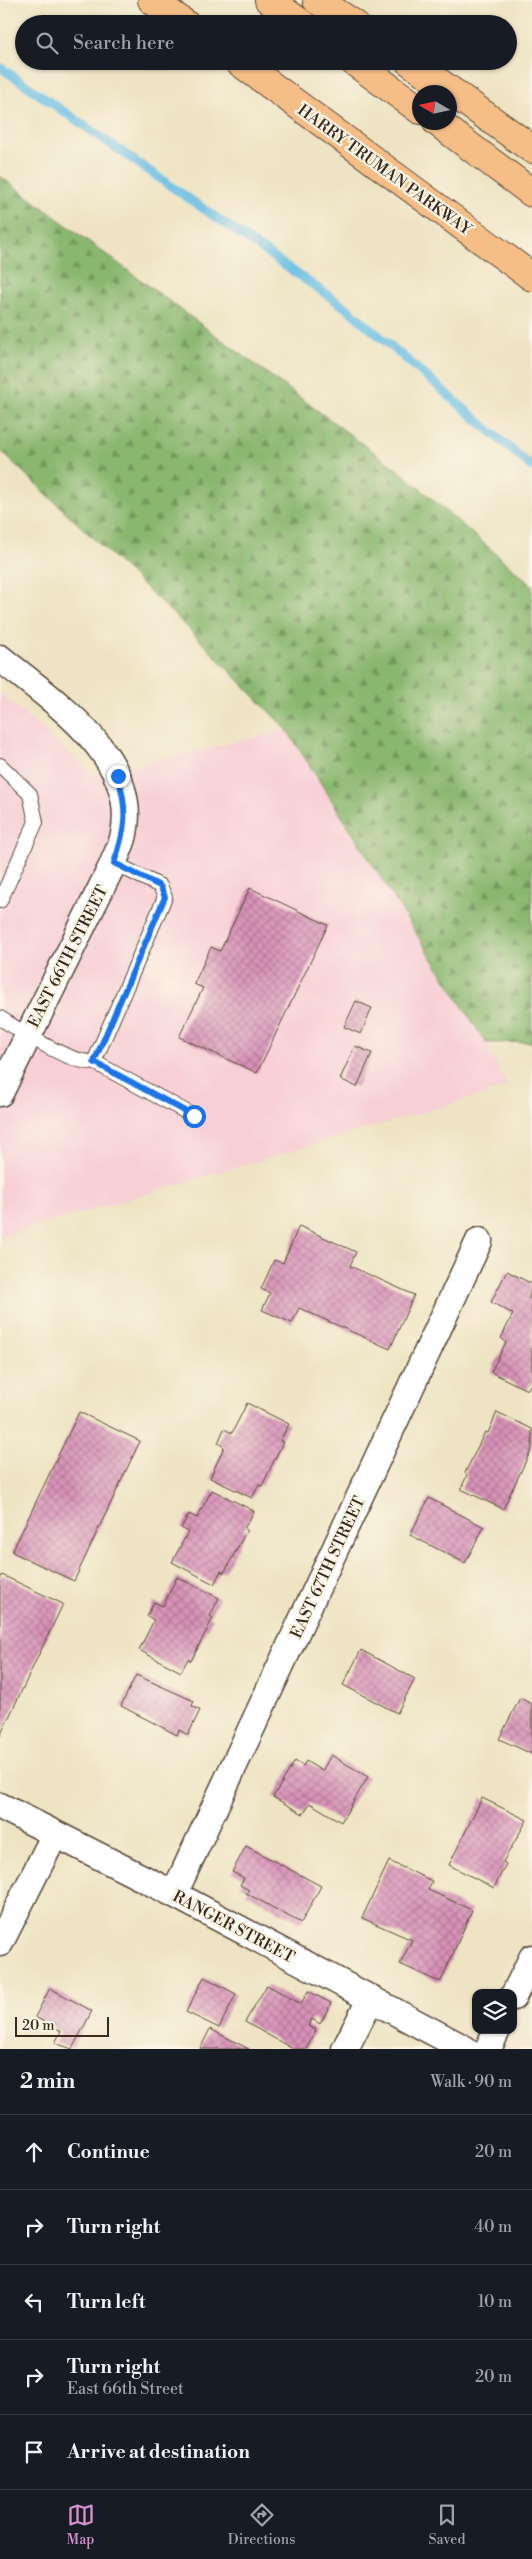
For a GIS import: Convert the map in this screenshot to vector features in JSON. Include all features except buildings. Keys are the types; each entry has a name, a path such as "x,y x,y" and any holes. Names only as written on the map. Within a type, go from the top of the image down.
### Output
{"highway":[{"path":"152,0 173,15"},
{"path":"269,0 290,15"},
{"path":"317,0 340,15"},
{"name":"HARRY TRUMAN PARKWAY","path":"250,70 532,277"},
{"path":"365,70 412,104"},
{"path":"422,70 532,149"},
{"path":"448,130 532,193"},
{"path":"476,236 532,285"}],"street":[{"name":"EAST 66TH STREET","path":"0,658 64,710 96,742 118,776 125,800 124,834 114,863 0,1093"},
{"name":"EAST 67TH STREET","path":"174,1894 479,1241"},
{"name":"RANGER STREET","path":"0,1806 174,1894 465,2049"},
{"path":"0,1943 55,1834"},
{"path":"517,1989 532,1958"},
{"path":"345,2049 371,1998"},
{"path":"488,2049 495,2034"}],"lane":[{"path":"0,766 30,794 36,822 0,901"},
{"path":"94,1062 165,897 160,886 114,863"},
{"path":"0,1018 28,1035 83,1063 94,1062 194,1116"}],"shaded area":[{"path":"0,693 94,775 287,730 486,1043 508,1087 0,1237"}],"green space":[{"path":"0,176 402,473 532,585 532,1042 486,1043 287,730 186,626 0,450"}],"waterway":[{"path":"0,67 349,310 532,467"}],"route":[{"path":"118,776 125,800 125,824 124,834 114,863 160,886 165,897 94,1062 194,1116"}]}
